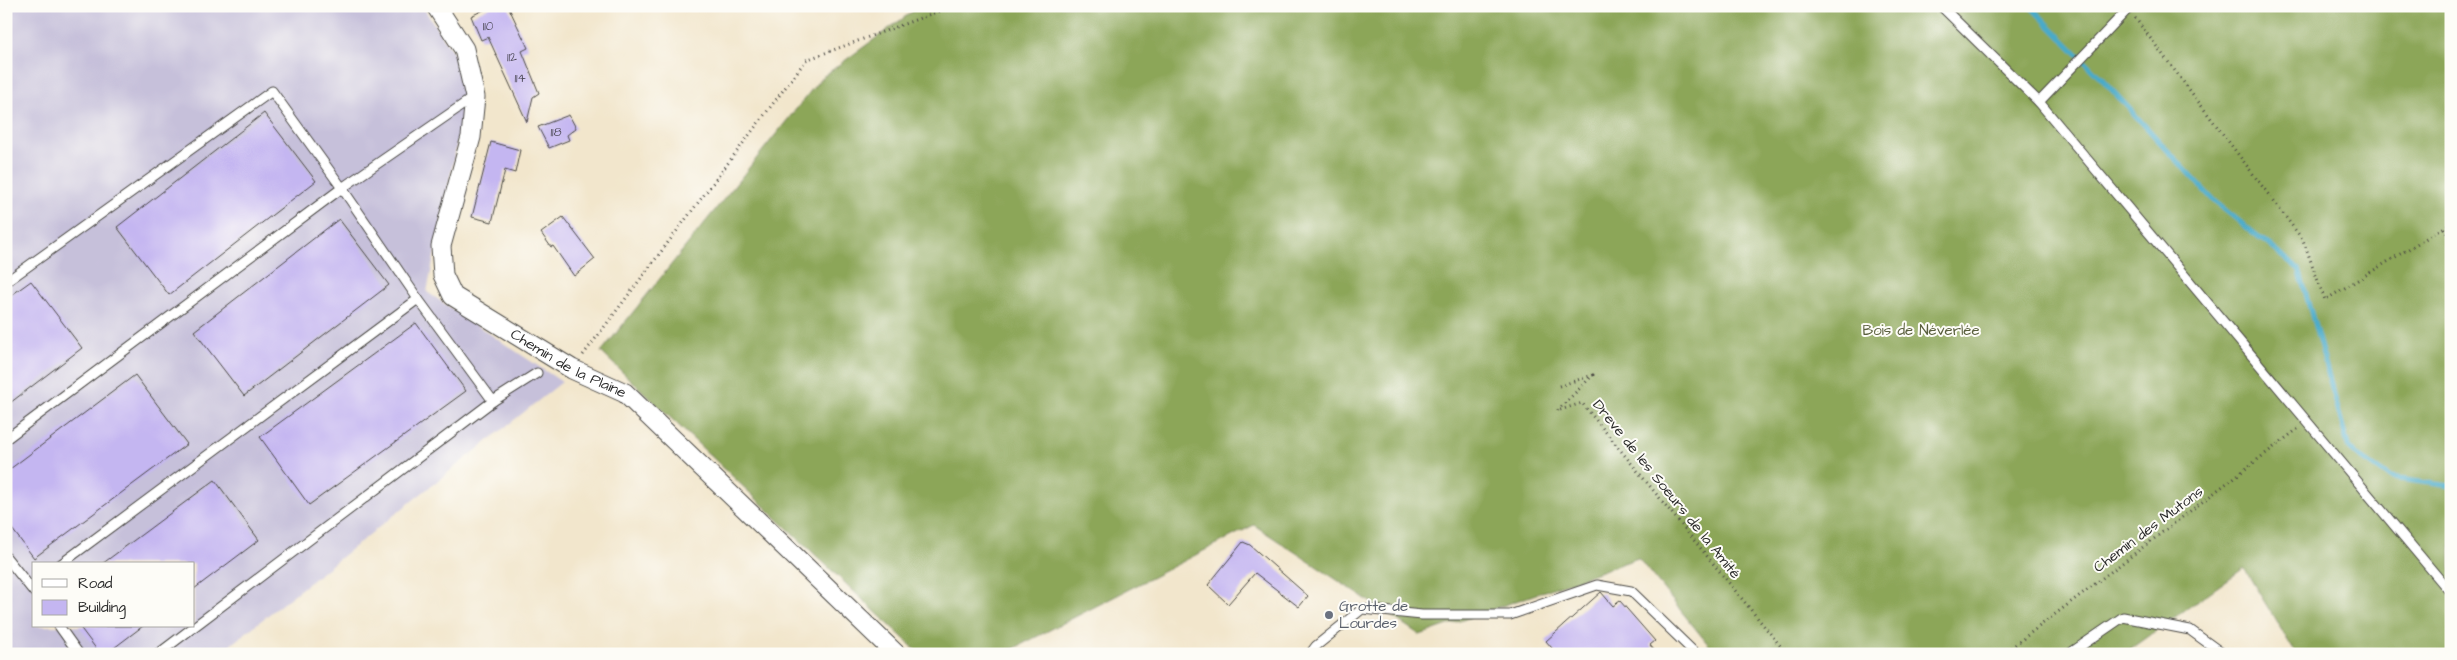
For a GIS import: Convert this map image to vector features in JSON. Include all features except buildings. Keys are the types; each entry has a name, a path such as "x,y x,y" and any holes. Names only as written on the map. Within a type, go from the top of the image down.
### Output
{"street":[{"name":"Chemin de la Plaine","path":"436,6 464,49 475,97 471,137 441,246 443,275 454,296 572,369 625,394 896,654"}],"lane":[{"path":"1941,6 2039,102 2451,593"},
{"path":"2039,102 2127,8"},
{"path":"6,282 272,91 342,188 418,299 493,401"},
{"path":"6,439 342,188 475,97"},
{"path":"64,562 418,299"},
{"path":"195,626 493,401 537,373"},
{"path":"6,557 32,588"},
{"path":"1310,654 1316,646 1362,609 1422,615 1510,615 1597,585 1631,592 1696,654"},
{"path":"2069,654 2123,617 2190,630 2223,654"},
{"path":"60,628 79,654"},
{"path":"158,654 192,628"}],"path":[{"path":"572,369 806,60 953,6"},
{"path":"2127,8 2303,240 2325,300 2451,223"},
{"path":"2444,228 2451,242"},
{"name":"Dreve de les Soeurs de la Amité","path":"1559,386 1593,375 1557,411 1582,402 1787,654"},
{"name":"Chemin des Mutons","path":"2003,654 2307,422"}],"shaded area":[{"path":"6,6 422,6 470,78 427,292 562,382 219,654 9,654 6,650"}],"green space":[{"name":"Bois de Néverlée","path":"920,6 2451,6 2451,654 2296,654 2244,568 2123,654 1716,654 1638,558 1420,635 1254,525 1003,654 920,654 601,352 821,78"}],"waterway":[{"path":"2030,6 2101,78 2215,202 2299,269 2349,449 2391,478 2451,486"}],"place":[{"name":"Grotte de Lourdes","path":"1329,615"}]}
